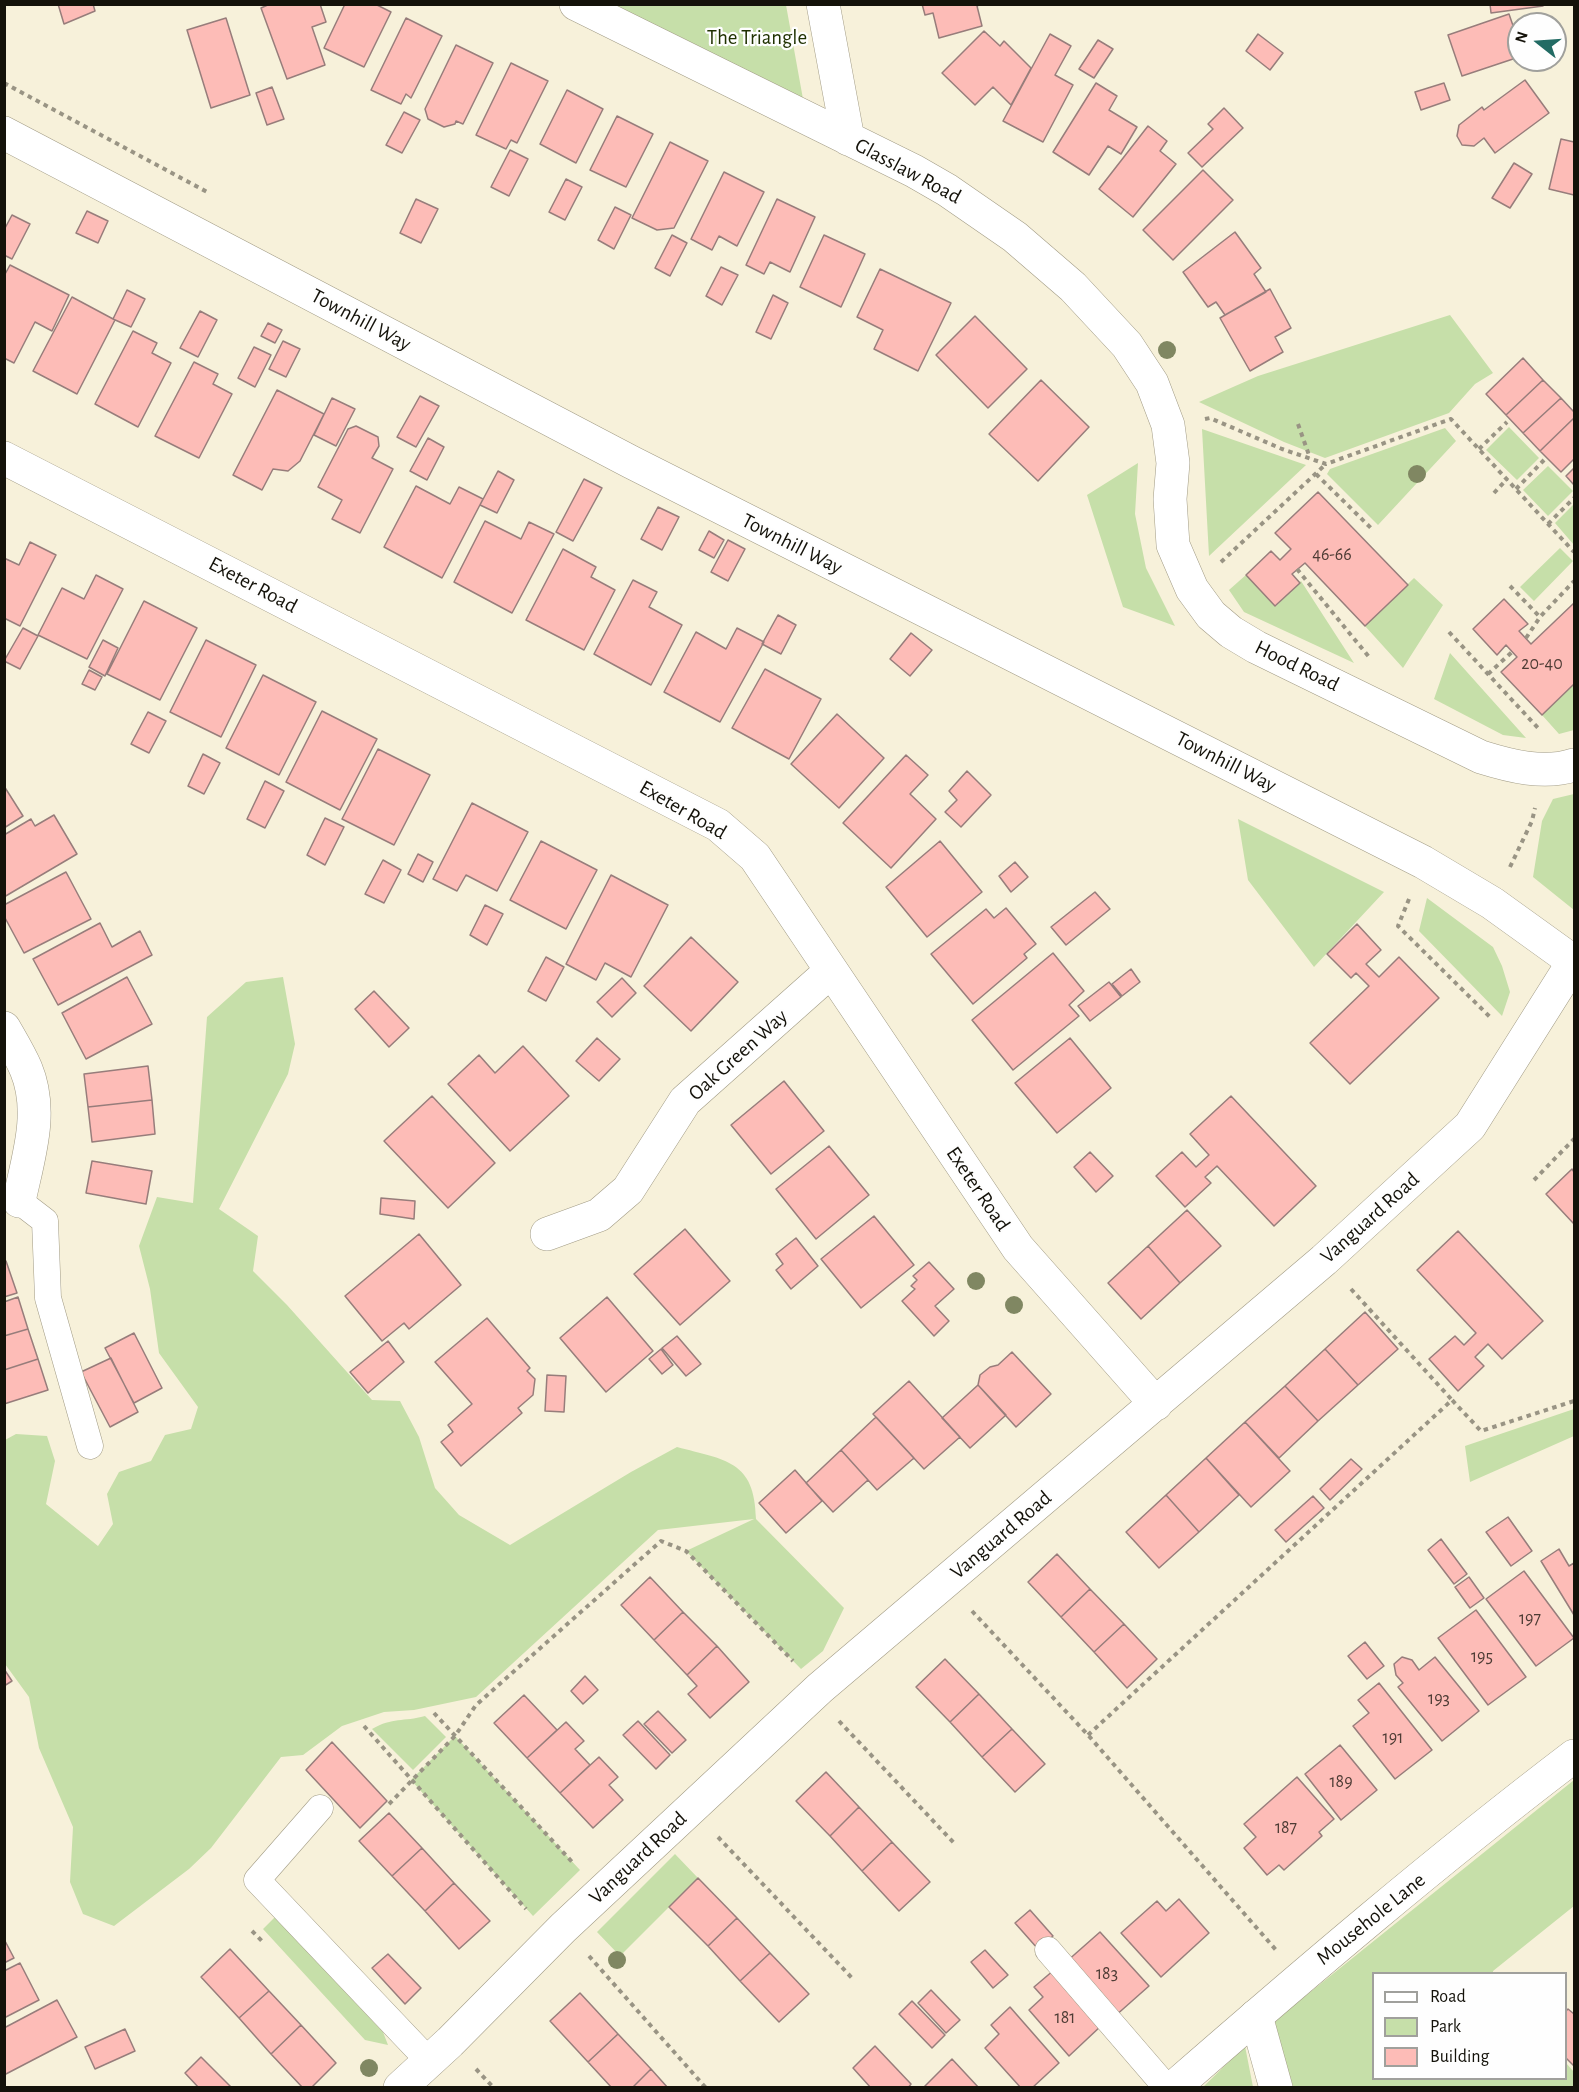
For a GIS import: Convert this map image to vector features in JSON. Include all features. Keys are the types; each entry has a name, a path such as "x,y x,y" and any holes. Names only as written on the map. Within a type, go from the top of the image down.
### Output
{"street":[{"name":"Glasslaw Road","path":"576,4 914,171 947,190 1015,237 1073,287 1126,345 1152,382 1168,425"},
{"path":"823,4 848,139"},
{"name":"Townhill Way","path":"4,133 631,462 1423,862 1492,903 1574,962"},
{"name":"Hood Road","path":"1168,425 1173,463 1170,499 1173,545 1192,589 1211,615 1231,632 1481,757 1511,766 1538,769 1575,765"},
{"name":"Exeter Road","path":"4,458 718,825 755,857 1018,1248 1156,1404"},
{"name":"Vanguard Road","path":"400,2088 450,2042 558,1933 817,1691 1324,1260 1470,1126 1574,962"},
{"name":"Oak Green Way","path":"547,1234 599,1215 628,1190 684,1101 831,971"},
{"path":"4,1028 26,1070 33,1093 35,1119 19,1201"},
{"name":"Mousehole Lane","path":"1173,2088 1300,1977 1505,1808 1575,1756"},
{"path":"1256,2016 1276,2088"}],"lane":[{"path":"19,1201 45,1221 48,1298 90,1446"},
{"path":"320,1808 257,1880 428,2060"},
{"path":"1048,1950 1167,2088"}],"path":[{"path":"1168,425 1209,418 1282,449 1326,464"},
{"path":"1192,589 1326,464 1451,419 1575,552"},
{"path":"1479,449 1507,422"},
{"path":"1298,424 1310,459"},
{"path":"1516,489 1544,460"},
{"path":"1316,474 1373,530"},
{"path":"1494,493 1507,479"},
{"path":"1548,524 1575,498"},
{"path":"1298,569 1372,662"},
{"path":"1526,638 1540,617 1575,582"},
{"path":"1510,586 1540,617"},
{"path":"1449,632 1545,735"},
{"path":"1488,674 1512,651"},
{"path":"1508,872 1532,821 1539,790 1538,769"},
{"path":"1423,862 1398,926 1495,1022"},
{"path":"1534,1180 1575,1139"},
{"path":"1324,1260 1481,1431 1575,1401"},
{"path":"1088,1736 1452,1400"},
{"path":"389,1804 455,1736 476,1705 662,1541 686,1551 817,1691 954,1843"},
{"path":"946,1582 1088,1736 1300,1977"},
{"path":"434,1713 601,1893"},
{"path":"364,1726 411,1780 706,2088"},
{"path":"690,1808 852,1978"}],"green space":[{"name":"The Triangle","path":"613,5 786,5 803,99"},
{"path":"1450,315 1493,373 1475,384 1449,413 1325,458 1284,442 1199,402 1258,376"},
{"path":"1509,427 1539,458 1517,480 1486,450"},
{"path":"1445,428 1456,441 1378,525 1327,474 1330,469"},
{"path":"1202,429 1306,465 1209,556"},
{"path":"1138,463 1135,514 1146,568 1175,626 1123,607 1087,495"},
{"path":"1548,466 1573,491 1548,516 1523,490"},
{"path":"1574,504 1574,545 1555,523"},
{"path":"1560,548 1573,561 1534,601 1520,587"},
{"path":"1247,574 1276,606 1301,581 1354,663 1244,612 1229,590"},
{"path":"1414,578 1443,605 1403,668 1365,626"},
{"path":"1450,653 1526,738 1503,735 1434,699"},
{"path":"1574,684 1574,730 1559,734 1542,715"},
{"path":"1574,794 1574,910 1533,877 1542,821 1553,799"},
{"path":"1238,819 1384,892 1314,967 1248,880"},
{"path":"1427,898 1493,947 1510,992 1502,1016 1419,931"},
{"path":"283,977 295,1044 288,1074 219,1209 258,1236 253,1271 287,1305 372,1400 400,1401 419,1437 435,1488 459,1515 510,1545 677,1447 723,1460 743,1474 750,1485 756,1519 844,1608 823,1651 801,1669 686,1551 754,1519 658,1530 476,1697 414,1710 384,1712 342,1726 303,1755 281,1757 211,1848 189,1869 114,1926 83,1914 70,1882 73,1827 39,1748 29,1697 5,1664 5,1440 16,1434 47,1436 55,1461 46,1504 98,1546 113,1524 107,1494 119,1472 151,1461 165,1435 191,1429 198,1407 159,1353 150,1289 139,1246 157,1197 193,1203 207,1017 246,982"},
{"path":"1574,1409 1574,1436 1470,1482 1465,1446"},
{"path":"425,1716 446,1737 413,1770 372,1729 392,1721"},
{"path":"455,1736 580,1870 533,1916 411,1780"},
{"path":"1574,1780 1574,1906 1493,1972 1372,1972 1372,2080 1567,2080 1567,2064 1574,2072 1574,2087 1293,2087 1273,2022"},
{"path":"675,1854 698,1878 620,1956 597,1932"},
{"path":"275,1917 383,2032 388,2045 365,2040 263,1929"},
{"path":"1245,2046 1253,2087 1203,2087"}],"building":[{"path":"58,4 93,4 95,11 64,24"},
{"path":"270,4 320,4 326,22 312,27 325,65 287,79 261,8"},
{"path":"345,4 375,4 391,12 364,67 324,48"},
{"path":"922,4 981,4 977,6 982,26 939,38 933,13 925,15"},
{"path":"1490,4 1543,4 1543,6 1491,13"},
{"path":"1507,15 1507,61 1462,76 1448,35"},
{"path":"226,18 250,95 211,108 187,30"},
{"path":"406,18 442,36 411,98 406,94 401,104 371,90"},
{"path":"984,31 1000,46 1004,41 1031,68 1011,105 993,87 975,105 942,73"},
{"path":"1050,34 1071,46 1055,75 1073,85 1043,142 1003,121"},
{"path":"1258,34 1283,53 1270,70 1246,51"},
{"path":"1098,40 1113,49 1094,78 1079,69"},
{"path":"456,45 493,63 463,124 456,121 455,124 444,127 428,119 425,109"},
{"path":"511,63 548,81 517,143 511,140 506,149 476,135"},
{"path":"1525,80 1549,113 1495,153 1484,138 1474,146 1462,145 1457,136 1459,125 1482,107 1484,110"},
{"path":"1096,83 1117,96 1109,110 1137,127 1121,154 1108,146 1089,175 1053,152"},
{"path":"1444,83 1450,100 1421,110 1415,92"},
{"path":"272,87 284,119 267,125 256,93"},
{"path":"567,90 603,109 576,163 540,144"},
{"path":"1224,108 1243,128 1202,167 1188,153 1213,129 1208,124"},
{"path":"404,112 420,120 402,153 386,145"},
{"path":"617,116 653,134 626,187 590,170"},
{"path":"1148,126 1167,141 1160,151 1176,164 1133,217 1099,189"},
{"path":"1561,139 1574,142 1574,195 1549,189"},
{"path":"670,142 708,161 674,228 657,230 632,218"},
{"path":"510,150 528,159 509,196 491,187"},
{"path":"1514,163 1532,174 1510,208 1492,198"},
{"path":"1203,170 1233,200 1173,260 1143,230"},
{"path":"724,172 764,192 737,246 719,236 712,250 691,239"},
{"path":"566,179 582,187 565,220 549,212"},
{"path":"416,199 438,209 421,243 400,233"},
{"path":"777,199 815,217 790,272 770,262 764,274 746,265"},
{"path":"615,207 631,215 614,249 598,240"},
{"path":"87,211 108,221 98,243 76,233"},
{"path":"12,215 30,224 12,259 4,255 4,230"},
{"path":"1235,232 1261,268 1254,274 1266,292 1225,315 1216,302 1208,307 1183,272"},
{"path":"672,235 687,243 670,276 655,268"},
{"path":"824,235 865,254 841,307 800,287"},
{"path":"10,265 69,295 52,331 35,322 14,363 4,358 4,276"},
{"path":"721,267 738,275 722,305 706,296"},
{"path":"880,269 951,303 918,371 874,349 883,330 857,317"},
{"path":"1270,289 1291,328 1275,337 1283,352 1250,371 1220,318"},
{"path":"127,290 145,299 131,327 113,319"},
{"path":"773,295 788,303 771,339 756,332"},
{"path":"72,297 115,320 77,394 33,371"},
{"path":"200,311 217,320 198,357 180,348"},
{"path":"975,316 1027,369 988,408 936,355"},
{"path":"268,323 282,330 275,343 261,336"},
{"path":"133,331 157,343 152,353 171,363 138,427 95,404"},
{"path":"283,341 300,349 286,377 269,369"},
{"path":"254,347 271,355 255,387 238,378"},
{"path":"1523,358 1543,380 1506,415 1486,394"},
{"path":"194,362 218,374 213,384 232,394 199,458 155,436"},
{"path":"1041,380 1089,427 1038,481 989,434"},
{"path":"1543,380 1561,398 1523,433 1506,415"},
{"path":"277,390 324,414 300,461 288,471 273,469 262,490 233,475"},
{"path":"420,396 439,406 416,447 397,437"},
{"path":"332,398 355,409 336,446 314,435"},
{"path":"1561,398 1574,412 1574,418 1540,451 1523,433"},
{"path":"1574,418 1574,459 1561,472 1540,451"},
{"path":"356,426 378,437 379,446 372,458 393,469 360,533 332,519 342,500 318,487 348,429"},
{"path":"428,438 444,447 427,480 410,471"},
{"path":"1574,468 1574,485 1566,476"},
{"path":"498,471 514,480 497,513 480,505"},
{"path":"584,479 602,488 573,541 556,532"},
{"path":"416,486 450,504 459,487 483,499 442,578 384,547"},
{"path":"1318,492 1408,585 1365,626 1305,563 1292,574 1300,583 1275,606 1246,575 1271,551 1280,560 1291,549 1275,533"},
{"path":"658,507 679,517 662,550 641,539"},
{"path":"485,521 521,539 529,522 554,534 512,613 454,582"},
{"path":"709,531 724,540 714,558 699,550"},
{"path":"728,540 745,549 728,581 711,572"},
{"path":"30,542 56,555 20,626 4,618 4,558 19,565"},
{"path":"563,549 596,567 591,577 615,590 584,650 526,620"},
{"path":"96,575 123,589 87,659 38,635 62,588 84,599"},
{"path":"633,580 657,592 649,607 682,625 651,685 594,654"},
{"path":"1504,599 1528,624 1519,631 1531,644 1574,603 1574,684 1542,715 1501,672 1517,657 1506,645 1497,655 1473,629"},
{"path":"144,601 197,628 160,700 107,674"},
{"path":"778,615 796,625 781,654 762,644"},
{"path":"23,628 38,636 20,669 4,661"},
{"path":"737,628 764,642 720,722 664,692 696,632 726,649"},
{"path":"911,633 932,650 910,676 890,659"},
{"path":"103,640 118,648 105,676 89,667"},
{"path":"206,640 256,665 221,737 170,712"},
{"path":"765,669 821,699 789,759 732,728"},
{"path":"89,670 102,677 95,690 82,684"},
{"path":"263,675 316,702 279,775 226,748"},
{"path":"322,711 377,739 340,810 286,782"},
{"path":"148,712 166,721 149,753 131,744"},
{"path":"837,714 884,758 839,808 791,764"},
{"path":"378,749 430,775 394,845 342,819"},
{"path":"203,754 220,763 204,794 188,786"},
{"path":"906,755 928,775 910,794 936,819 891,868 843,823"},
{"path":"967,771 991,795 961,827 945,812 957,800 949,791"},
{"path":"265,781 284,791 265,828 247,819"},
{"path":"4,786 23,816 4,828"},
{"path":"472,803 528,832 497,891 466,875 457,891 433,879"},
{"path":"54,815 77,854 4,897 4,835 31,819 35,826"},
{"path":"325,818 344,827 325,865 307,855"},
{"path":"541,841 597,870 566,929 510,900"},
{"path":"940,841 982,892 927,937 886,887"},
{"path":"418,854 433,862 423,882 408,874"},
{"path":"383,860 401,870 384,903 365,894"},
{"path":"1015,862 1028,877 1011,892 999,876"},
{"path":"66,872 91,919 24,953 4,916 4,905"},
{"path":"611,875 668,905 631,977 605,963 596,980 566,964"},
{"path":"1095,892 1110,909 1066,945 1051,927"},
{"path":"485,905 503,914 487,945 470,935"},
{"path":"1006,908 1036,944 1024,954 1027,958 973,1004 931,954 986,909 994,918"},
{"path":"100,923 112,947 140,931 152,955 58,1005 33,959"},
{"path":"1357,924 1381,950 1366,964 1379,977 1399,957 1439,998 1350,1084 1310,1043 1369,986 1356,973 1351,978 1327,954"},
{"path":"691,937 738,982 691,1031 644,986"},
{"path":"1053,953 1084,991 1069,1005 1079,1016 1013,1070 972,1020"},
{"path":"546,957 564,967 546,1001 528,991"},
{"path":"1131,969 1140,982 1122,996 1112,984"},
{"path":"127,977 152,1024 86,1059 62,1013"},
{"path":"622,978 636,993 612,1017 597,1002"},
{"path":"1109,982 1121,997 1090,1021 1078,1006"},
{"path":"374,991 409,1028 389,1047 355,1009"},
{"path":"597,1038 620,1059 599,1081 576,1061"},
{"path":"1070,1038 1111,1088 1057,1133 1015,1083"},
{"path":"523,1046 569,1096 510,1151 448,1084 479,1055 495,1073"},
{"path":"148,1066 152,1100 88,1107 84,1074"},
{"path":"784,1081 824,1131 771,1174 731,1125"},
{"path":"432,1096 495,1163 448,1208 384,1141"},
{"path":"1231,1096 1316,1186 1274,1226 1217,1166 1205,1177 1211,1183 1185,1207 1156,1176 1182,1152 1196,1167 1209,1155 1190,1134"},
{"path":"152,1100 155,1134 92,1142 88,1107"},
{"path":"829,1146 869,1195 816,1239 776,1189"},
{"path":"1090,1152 1113,1176 1096,1192 1074,1167"},
{"path":"92,1161 152,1171 146,1204 86,1193"},
{"path":"1572,1169 1574,1172 1574,1224 1546,1194"},
{"path":"381,1198 415,1201 414,1219 380,1214"},
{"path":"1187,1210 1221,1246 1180,1283 1148,1246"},
{"path":"874,1216 914,1265 861,1308 821,1259"},
{"path":"685,1229 730,1281 680,1325 634,1274"},
{"path":"1458,1231 1543,1321 1502,1359 1488,1344 1475,1357 1484,1366 1458,1391 1429,1359 1455,1336 1464,1345 1476,1333 1417,1270"},
{"path":"419,1234 461,1285 409,1329 404,1323 382,1341 345,1296"},
{"path":"796,1238 818,1266 791,1289 776,1270 783,1264 776,1254"},
{"path":"1148,1246 1180,1283 1141,1319 1108,1283"},
{"path":"4,1261 6,1261 17,1293 4,1297"},
{"path":"929,1262 954,1289 935,1306 949,1321 934,1336 902,1301 915,1289 911,1286 917,1280 913,1276"},
{"path":"18,1297 28,1329 4,1336 4,1302"},
{"path":"607,1297 653,1351 606,1392 560,1338"},
{"path":"1365,1312 1398,1349 1358,1385 1325,1349"},
{"path":"487,1318 530,1368 527,1371 535,1379 533,1395 518,1408 522,1413 461,1466 441,1442 453,1432 448,1425 472,1404 435,1362"},
{"path":"28,1329 38,1359 4,1370 4,1336"},
{"path":"134,1333 162,1388 134,1403 105,1348"},
{"path":"677,1336 701,1364 686,1376 662,1348"},
{"path":"388,1341 404,1362 368,1393 350,1372"},
{"path":"661,1349 673,1365 662,1374 649,1359"},
{"path":"1325,1349 1358,1385 1318,1421 1285,1386"},
{"path":"1012,1352 1051,1394 1016,1427 978,1385 980,1375 990,1367 998,1365"},
{"path":"111,1358 138,1412 110,1427 81,1372"},
{"path":"38,1359 48,1390 4,1404 4,1370"},
{"path":"547,1375 566,1376 564,1412 545,1411"},
{"path":"909,1381 960,1437 924,1469 873,1414"},
{"path":"978,1385 1006,1415 970,1448 942,1418"},
{"path":"1285,1386 1318,1421 1279,1458 1245,1422"},
{"path":"876,1417 914,1458 877,1490 841,1450"},
{"path":"1245,1422 1290,1471 1251,1507 1206,1458"},
{"path":"841,1450 868,1480 833,1512 806,1483"},
{"path":"1206,1458 1239,1495 1199,1532 1166,1495"},
{"path":"1351,1459 1362,1469 1330,1500 1320,1489"},
{"path":"795,1470 822,1501 786,1533 759,1503"},
{"path":"1166,1495 1199,1532 1159,1568 1126,1532"},
{"path":"1313,1496 1324,1508 1286,1542 1275,1530"},
{"path":"1508,1517 1532,1551 1511,1566 1486,1532"},
{"path":"1441,1539 1467,1574 1454,1584 1428,1550"},
{"path":"1559,1549 1569,1566 1574,1563 1574,1615 1541,1561"},
{"path":"1057,1554 1090,1589 1061,1617 1028,1582"},
{"path":"1524,1571 1574,1638 1536,1666 1486,1599"},
{"path":"650,1577 683,1612 654,1640 621,1605"},
{"path":"1469,1577 1484,1598 1470,1608 1455,1587"},
{"path":"1090,1589 1124,1624 1094,1652 1061,1617"},
{"path":"1476,1610 1526,1677 1488,1705 1438,1638"},
{"path":"683,1612 717,1646 687,1675 654,1640"},
{"path":"1124,1624 1157,1659 1127,1688 1094,1652"},
{"path":"1365,1642 1384,1666 1367,1679 1348,1656"},
{"path":"717,1646 749,1682 710,1718 688,1694 697,1686 687,1675"},
{"path":"1402,1657 1412,1660 1419,1670 1435,1657 1479,1711 1442,1741 1398,1687 1403,1683 1396,1675 1394,1664"},
{"path":"945,1659 979,1694 950,1722 916,1687"},
{"path":"4,1669 12,1681 4,1686"},
{"path":"585,1676 598,1690 583,1704 571,1691"},
{"path":"1379,1683 1432,1750 1395,1779 1353,1726 1369,1713 1358,1700"},
{"path":"979,1694 1012,1729 982,1757 950,1722"},
{"path":"524,1695 557,1730 527,1758 494,1723"},
{"path":"658,1711 686,1740 672,1753 644,1724"},
{"path":"638,1721 670,1755 656,1769 623,1735"},
{"path":"566,1722 584,1741 575,1749 590,1765 560,1793 527,1758"},
{"path":"1012,1729 1045,1764 1015,1792 982,1757"},
{"path":"332,1742 387,1801 360,1828 306,1770"},
{"path":"1340,1745 1377,1790 1341,1820 1305,1774"},
{"path":"599,1757 618,1777 609,1785 623,1800 593,1828 560,1793"},
{"path":"826,1772 859,1807 830,1836 796,1801"},
{"path":"1297,1777 1334,1819 1319,1832 1322,1836 1284,1870 1279,1865 1267,1875 1244,1848 1256,1837 1244,1824"},
{"path":"859,1807 892,1842 862,1871 830,1836"},
{"path":"389,1813 422,1848 392,1876 359,1841"},
{"path":"892,1842 930,1882 899,1911 862,1871"},
{"path":"422,1848 454,1883 425,1911 392,1876"},
{"path":"698,1878 737,1918 708,1946 669,1907"},
{"path":"454,1883 490,1921 459,1949 425,1911"},
{"path":"1179,1899 1209,1933 1161,1977 1121,1933 1157,1901 1166,1911"},
{"path":"1030,1910 1053,1936 1038,1949 1015,1923"},
{"path":"737,1918 770,1953 740,1981 708,1946"},
{"path":"1100,1932 1149,1986 1114,2017 1066,1962"},
{"path":"4,1939 14,1958 4,1963"},
{"path":"230,1949 269,1991 239,2018 201,1977"},
{"path":"985,1950 1008,1975 993,1988 971,1962"},
{"path":"770,1953 809,1994 779,2022 740,1981"},
{"path":"388,1954 421,1988 405,2004 372,1968"},
{"path":"20,1963 39,2000 4,2018 4,1971"},
{"path":"1054,1970 1102,2025 1069,2056 1029,2010 1043,1997 1034,1987"},
{"path":"931,1990 960,2020 946,2033 918,2003"},
{"path":"269,1991 301,2025 271,2054 239,2018"},
{"path":"580,1993 618,2034 588,2062 550,2021"},
{"path":"57,2000 77,2037 4,2075 4,2028"},
{"path":"912,2001 945,2035 932,2048 899,2014"},
{"path":"1010,2007 1059,2063 1032,2088 1021,2088 985,2048 999,2034 991,2025"},
{"path":"1567,2010 1574,2014 1574,2066 1567,2059"},
{"path":"301,2025 336,2063 311,2088 303,2088 271,2054"},
{"path":"125,2029 135,2051 95,2069 85,2047"},
{"path":"618,2034 651,2069 632,2088 612,2088 588,2062"},
{"path":"875,2046 911,2084 908,2088 871,2088 853,2068"},
{"path":"201,2057 232,2088 199,2088 185,2073"},
{"path":"952,2059 979,2088 923,2088"},
{"path":"651,2069 668,2088 632,2088"}]}
